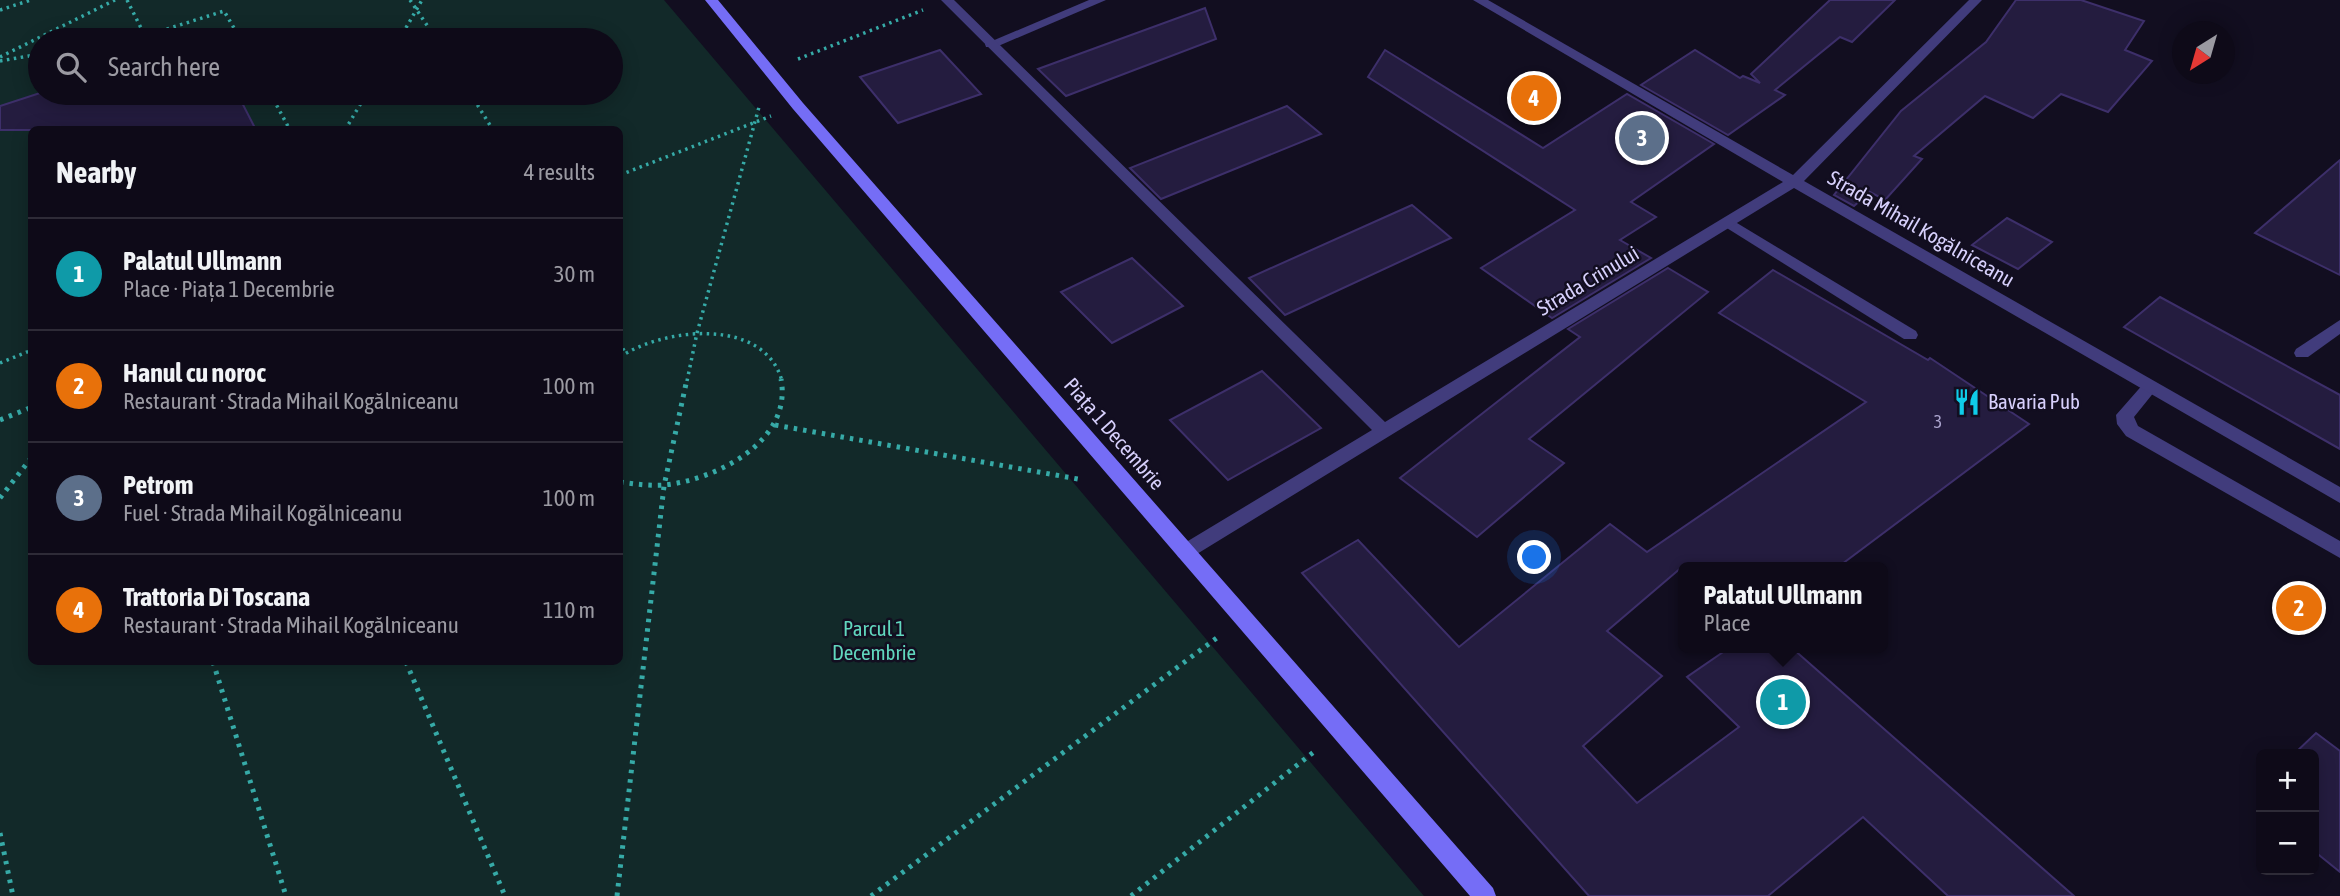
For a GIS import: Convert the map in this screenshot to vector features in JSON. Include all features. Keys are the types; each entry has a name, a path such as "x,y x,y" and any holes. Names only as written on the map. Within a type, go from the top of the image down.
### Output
{"street":[{"name":"Piața 1 Decembrie","path":"711,0 798,106 1485,896"},
{"path":"947,0 1385,432"},
{"path":"991,44 1100,0"},
{"name":"Strada Mihail Kogălniceanu","path":"1479,0 1796,180 2340,496"},
{"name":"Strada Crinului","path":"1185,552 1796,180 1976,0"},
{"path":"1727,222 1910,335"},
{"path":"2302,353 2340,326"},
{"path":"2151,386 2125,415 2126,424 2132,431 2340,550"}],"path":[{"path":"0,10 31,0"},
{"path":"60,28 115,0"},
{"path":"127,0 141,28"},
{"path":"410,0 430,28"},
{"path":"406,28 422,0"},
{"path":"617,896 664,486 697,333 769,70 947,0"},
{"path":"171,28 225,11 234,28"},
{"path":"0,59 28,45"},
{"path":"0,59 28,56"},
{"path":"276,105 288,126"},
{"path":"347,126 360,105"},
{"path":"477,105 491,126"},
{"path":"623,174 798,106"},
{"path":"623,348 625,352 669,336 697,333 744,340 767,354 781,374 783,399 775,425 754,449 723,470 664,486 637,487 623,482"},
{"path":"0,363 28,352"},
{"path":"0,420 28,409"},
{"path":"775,425 1130,488"},
{"path":"0,498 28,462"},
{"path":"871,896 1243,618"},
{"path":"214,665 286,896"},
{"path":"407,665 505,896"},
{"path":"1131,896 1339,731"},
{"path":"0,833 13,896"}],"green space":[{"name":"Parcul 1 Decembrie","path":"0,0 664,0 1424,896 0,896"}],"building":[{"path":"1830,0 1895,0 1852,42 1840,37 1775,90 1785,95 1728,135 1641,85 1695,50 1740,78 1743,76 1760,83 1751,74"},
{"path":"2016,0 2081,0 2144,21 2125,50 2152,61 2108,112 2061,94 2033,118 1985,96 1914,156 1922,159 1885,200 1870,192 1854,206 1834,195 1901,111 1986,42"},
{"path":"1205,8 1216,39 1066,96 1038,69"},
{"path":"940,50 981,94 898,123 860,77"},
{"path":"1385,50 1543,148 1627,94 1714,144 1631,202 1656,217 1620,240 1651,258 1552,318 1481,268 1575,210 1368,77"},
{"path":"28,97 28,105 243,105 254,126 28,126 28,130 0,130 0,106"},
{"path":"1287,106 1321,134 1161,199 1130,168"},
{"path":"2340,160 2340,275 2255,233"},
{"path":"1412,205 1451,238 1285,315 1249,278"},
{"path":"2007,218 2052,242 2018,269 1972,245"},
{"path":"1132,258 1183,306 1112,343 1061,292"},
{"path":"1668,268 1708,292 1529,439 1564,463 1477,537 1400,478 1580,337 1568,329"},
{"path":"1773,270 1928,360 1930,358 2029,424 1845,562 1678,562 1678,570 1607,631 1662,676 1583,746 1637,803 1739,727 1687,677 1722,653 1798,653 2074,896 1948,896 1863,817 1768,896 1589,896 1302,573 1358,540 1459,647 1610,524 1647,552 1866,402 1719,313"},
{"path":"2160,297 2340,395 2340,449 2124,327"},
{"path":"1262,371 1321,428 1228,480 1170,420"},
{"path":"2316,733 2340,751 2340,872 2319,855 2319,749 2299,749"}],"place":[{"name":"Trattoria Di Toscana","path":"1534,98"},
{"name":"Petrom","path":"1642,138"},
{"name":"Bavaria Pub","path":"1967,402"},
{"name":"Hanul cu noroc","path":"2299,608"},
{"name":"Palatul Ullmann","path":"1783,702"}]}
